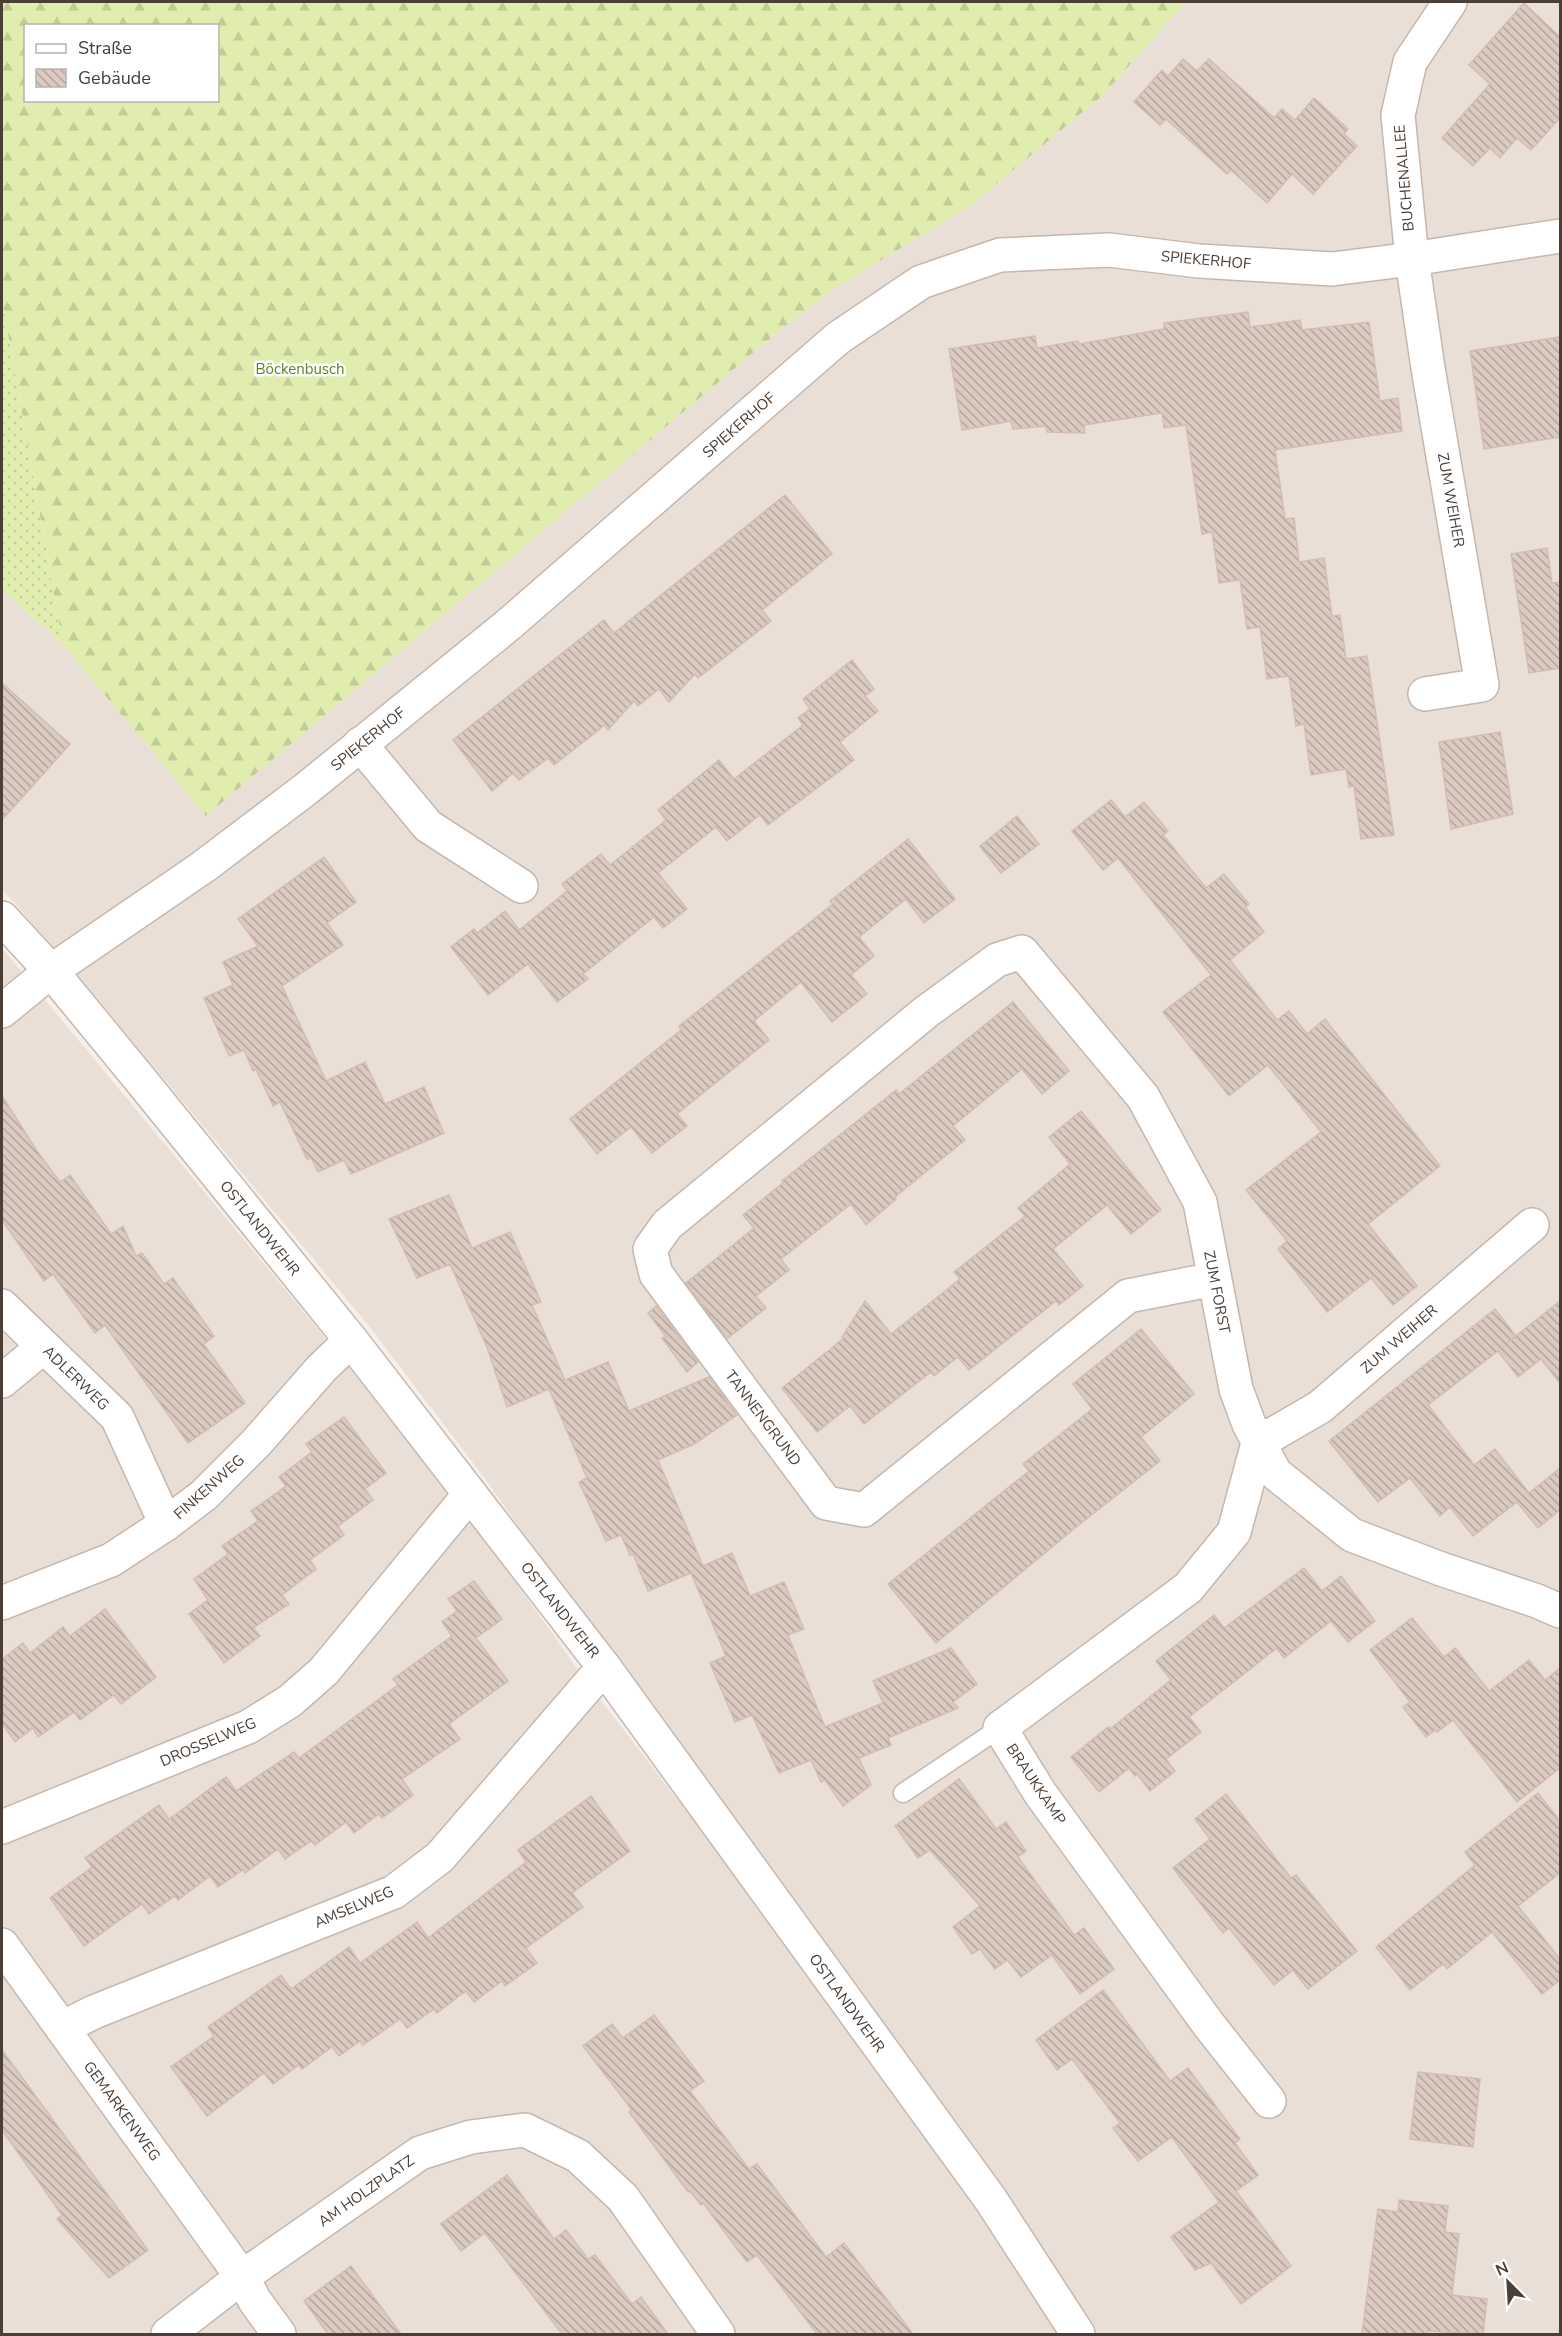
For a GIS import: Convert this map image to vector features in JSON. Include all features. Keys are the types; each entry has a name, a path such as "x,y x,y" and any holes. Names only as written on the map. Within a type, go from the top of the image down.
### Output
{"street":[{"name":"BUCHENALLEE","path":"1412,259 1398,115 1410,62 1450,2"},
{"name":"SPIEKERHOF","path":"2,1011 51,971 203,867 306,789 508,625 838,338 921,282 1000,255 1109,250 1199,261 1332,268 1412,259 1560,236"},
{"name":"ZUM WEIHER","path":"1412,259 1428,368 1482,685 1425,694"},
{"path":"360,744 428,826 521,886"},
{"name":"OSTLANDWEHR","path":"2,918 51,971 351,1340 604,1667 991,2200 1078,2334"},
{"name":"ZUM FORST","path":"926,1012 997,960 1022,952 1143,1097 1200,1202 1236,1389 1249,1424 1275,1473 1352,1534 1441,1569 1560,1611"},
{"name":"TANNENGRUND","path":"926,1012 667,1225 650,1249 656,1274 826,1503 864,1510 1128,1296 1214,1278"},
{"name":"ZUM WEIHER","path":"1258,1443 1320,1407 1532,1225"},
{"name":"ADLERWEG","path":"2,1306 117,1417 166,1524"},
{"name":"FINKENWEG","path":"2,1603 111,1560 166,1524 204,1495 256,1443 321,1369 351,1340"},
{"path":"2,1381 43,1347"},
{"name":"BRAUKKAMP","path":"1258,1443 1234,1532 1188,1588 1000,1728 1040,1793 1209,2025 1269,2101"},
{"name":"DROSSELWEG","path":"2,1827 248,1727 290,1701 324,1671 470,1494"},
{"name":"AMSELWEG","path":"63,2028 94,2012 394,1892 440,1857 604,1667"},
{"name":"GEMARKENWEG","path":"2,1945 242,2277 255,2301 279,2334"},
{"name":"AM HOLZPLATZ","path":"168,2334 242,2277 420,2153 471,2137 525,2130 578,2156 623,2198 718,2334"}],"lane":[{"path":"903,1793 1000,1728"}],"shaded area":[{"path":"1186,2 1560,2 1560,2334 1088,2334 486,1480 369,1326 71,967 2,889 2,589 63,645 207,815 780,330 835,288 970,206 1101,97"},
{"path":"2,948 457,1499 583,1677 764,1912 989,2224 1061,2334 2,2334"}],"green space":[{"name":"Böckenbusch","path":"2,2 1186,2 1101,97 970,206 835,288 780,330 206,816 63,645 2,300"},
{"path":"2,300 63,645 2,589"}],"building":[{"path":"1524,3 1560,37 1560,118 1531,150 1517,138 1500,158 1490,148 1473,166 1442,138 1490,84 1469,65"},
{"path":"1183,59 1197,71 1209,59 1274,118 1282,109 1295,120 1314,98 1348,129 1344,134 1357,146 1313,194 1292,174 1267,203 1231,170 1227,174 1166,119 1160,125 1134,102 1162,70 1168,76"},
{"path":"1248,312 1250,327 1300,320 1302,330 1369,322 1380,401 1398,398 1402,431 1275,450 1285,519 1294,518 1299,562 1324,558 1332,616 1340,615 1346,659 1367,656 1394,835 1361,839 1354,786 1349,787 1346,769 1311,775 1304,724 1296,726 1289,676 1267,679 1260,627 1247,629 1240,580 1219,583 1212,532 1202,534 1186,425 1164,428 1162,413 1084,425 1085,433 1047,432 1046,426 1013,429 1011,421 962,430 949,349 1035,336 1037,348 1078,341 1079,344 1164,329 1164,323"},
{"path":"1560,337 1560,437 1484,449 1470,351"},
{"path":"785,495 832,554 762,610 771,621 698,678 695,674 669,702 659,689 638,706 634,701 608,730 605,725 554,765 548,758 519,780 513,773 492,791 453,740 604,620 614,633"},
{"path":"1547,548 1552,583 1560,582 1560,668 1529,673 1511,554"},
{"path":"852,660 874,689 865,696 878,711 840,742 854,760 768,825 760,815 727,841 716,827 658,873 687,909 663,928 654,917 583,974 588,979 557,1002 528,964 488,995 451,947 474,929 477,933 505,911 519,930 567,891 562,884 601,854 610,865 666,820 658,810 719,760 734,779 803,725 798,718 810,709 803,699"},
{"path":"2,683 70,744 2,820"},
{"path":"1500,732 1513,814 1451,829 1439,742"},
{"path":"1111,800 1125,817 1144,802 1168,831 1163,835 1206,888 1224,874 1249,904 1245,907 1264,932 1230,960 1277,1020 1289,1011 1307,1034 1325,1019 1440,1166 1368,1224 1417,1286 1393,1305 1371,1278 1327,1312 1278,1249 1287,1241 1246,1190 1321,1132 1268,1065 1229,1096 1163,1012 1211,975 1118,858 1103,870 1072,831"},
{"path":"1017,816 1039,844 1001,873 980,846"},
{"path":"908,839 955,899 924,923 906,899 859,937 874,956 851,975 867,994 832,1022 801,982 754,1021 769,1040 677,1114 687,1126 652,1153 631,1127 597,1154 570,1119 681,1030 679,1026 833,904 830,901"},
{"path":"324,857 356,902 327,923 343,945 282,986 326,1081 365,1062 385,1104 424,1087 444,1133 351,1174 344,1160 318,1172 311,1158 307,1159 280,1102 273,1106 256,1069 253,1071 244,1050 229,1056 204,998 233,985 223,962 258,946 238,919"},
{"path":"1013,1002 1069,1071 1042,1094 1022,1069 953,1126 965,1140 895,1197 896,1199 866,1225 851,1204 781,1259 789,1270 756,1296 766,1308 727,1339 686,1283 754,1228 743,1215 896,1090 899,1094"},
{"path":"2,1096 60,1182 70,1175 111,1234 123,1226 136,1256 142,1253 164,1284 173,1278 214,1336 204,1344 245,1403 188,1443 105,1325 95,1333 53,1274 44,1281 2,1220"},
{"path":"1081,1111 1161,1210 1131,1234 1107,1205 1053,1249 1083,1286 1059,1305 1056,1301 969,1370 958,1357 934,1376 931,1372 864,1424 850,1406 817,1432 782,1388 844,1338 842,1337 865,1301 891,1334 960,1279 954,1272 1025,1216 1018,1208 1070,1164 1049,1137"},
{"path":"449,1195 472,1248 510,1232 541,1302 532,1305 565,1380 608,1362 629,1411 709,1377 737,1415 694,1444 658,1460 703,1566 732,1553 750,1596 784,1582 804,1629 788,1635 825,1727 883,1703 873,1681 951,1648 977,1684 953,1702 958,1708 888,1738 891,1745 859,1758 871,1785 843,1806 825,1780 821,1782 811,1760 779,1773 752,1715 735,1722 710,1663 726,1656 691,1573 648,1591 633,1554 630,1555 621,1535 606,1541 579,1482 587,1478 549,1389 507,1407 487,1347 450,1264 417,1278 389,1219"},
{"path":"1560,1301 1560,1383 1541,1359 1518,1377 1498,1351 1428,1405 1474,1465 1495,1449 1529,1493 1560,1468 1560,1510 1538,1528 1517,1502 1473,1536 1450,1507 1440,1516 1410,1478 1378,1502 1329,1441 1495,1309 1516,1336"},
{"path":"656,1306 698,1362 687,1372 662,1338 666,1337 648,1313"},
{"path":"1141,1329 1194,1394 1141,1437 1160,1461 936,1643 888,1584 1029,1471 1023,1464 1092,1409 1073,1384"},
{"path":"344,1417 386,1473 365,1489 373,1500 338,1526 344,1535 310,1560 316,1569 282,1595 289,1604 253,1628 260,1636 224,1663 189,1614 208,1600 194,1579 228,1554 222,1546 258,1521 251,1511 286,1486 279,1477 312,1452 306,1444"},
{"path":"1304,1568 1322,1591 1341,1576 1375,1621 1348,1642 1331,1621 1284,1658 1277,1648 1189,1717 1201,1732 1166,1759 1175,1771 1150,1791 1137,1774 1135,1776 1129,1768 1099,1792 1071,1757 1171,1680 1156,1661 1214,1615 1224,1628"},
{"path":"474,1581 502,1619 476,1638 508,1681 449,1724 460,1739 402,1779 413,1795 382,1818 379,1814 354,1833 346,1822 315,1845 311,1841 285,1859 278,1849 245,1873 243,1870 218,1887 210,1876 178,1900 175,1896 149,1914 142,1904 84,1946 50,1898 92,1867 85,1858 159,1805 169,1819 226,1777 236,1791 294,1752 299,1758 398,1685 393,1679 452,1636 442,1622 457,1611 448,1599"},
{"path":"105,1609 156,1677 121,1704 114,1695 80,1720 74,1712 38,1737 33,1728 15,1742 2,1723 2,1659 23,1643 30,1653 63,1627 70,1636"},
{"path":"1412,1618 1444,1657 1455,1648 1489,1691 1529,1660 1545,1680 1560,1668 1560,1768 1517,1802 1453,1720 1426,1737 1403,1707 1410,1702 1370,1650"},
{"path":"959,1779 996,1829 1006,1822 1026,1851 1018,1857 1074,1935 1084,1928 1114,1969 1080,1994 1052,1955 1021,1977 1007,1960 995,1969 980,1949 972,1954 953,1927 980,1906 930,1850 918,1858 895,1826"},
{"path":"1538,1793 1560,1821 1560,1873 1518,1906 1560,1959 1560,1980 1542,1994 1492,1932 1447,1969 1443,1964 1410,1990 1376,1947 1475,1865 1465,1852"},
{"path":"1226,1794 1291,1878 1296,1875 1357,1951 1308,1989 1293,1970 1274,1985 1229,1928 1223,1933 1173,1868 1210,1839 1195,1819"},
{"path":"591,1796 630,1851 572,1893 583,1907 526,1948 537,1963 505,1986 502,1981 474,2002 466,1991 437,2013 434,2009 407,2028 400,2019 363,2045 360,2041 339,2056 332,2047 302,2069 299,2065 273,2084 264,2073 207,2116 171,2067 214,2036 208,2027 281,1975 291,1989 349,1947 360,1963 417,1922 428,1938 526,1862 518,1850"},
{"path":"1103,1990 1170,2081 1188,2068 1240,2139 1235,2143 1258,2175 1236,2191 1291,2266 1241,2304 1211,2263 1195,2270 1171,2237 1219,2202 1172,2137 1138,2161 1113,2128 1120,2123 1072,2059 1057,2070 1036,2040"},
{"path":"654,2015 704,2081 690,2091 749,2169 757,2164 826,2257 844,2243 913,2334 817,2334 757,2255 747,2262 703,2203 701,2205 690,2191 688,2192 629,2112 632,2110 583,2046 612,2024 623,2038"},
{"path":"2,2050 148,2250 109,2278 57,2219 62,2215 2,2130"},
{"path":"1418,2072 1480,2079 1473,2147 1410,2139"},
{"path":"507,2175 554,2239 566,2230 588,2259 595,2255 632,2304 641,2297 668,2334 562,2334 485,2233 461,2251 441,2224"},
{"path":"1399,2200 1448,2206 1445,2232 1459,2234 1452,2295 1487,2299 1483,2334 1427,2331 1427,2334 1362,2334 1378,2209 1398,2212"},
{"path":"351,2266 401,2334 328,2334 304,2301"}]}
